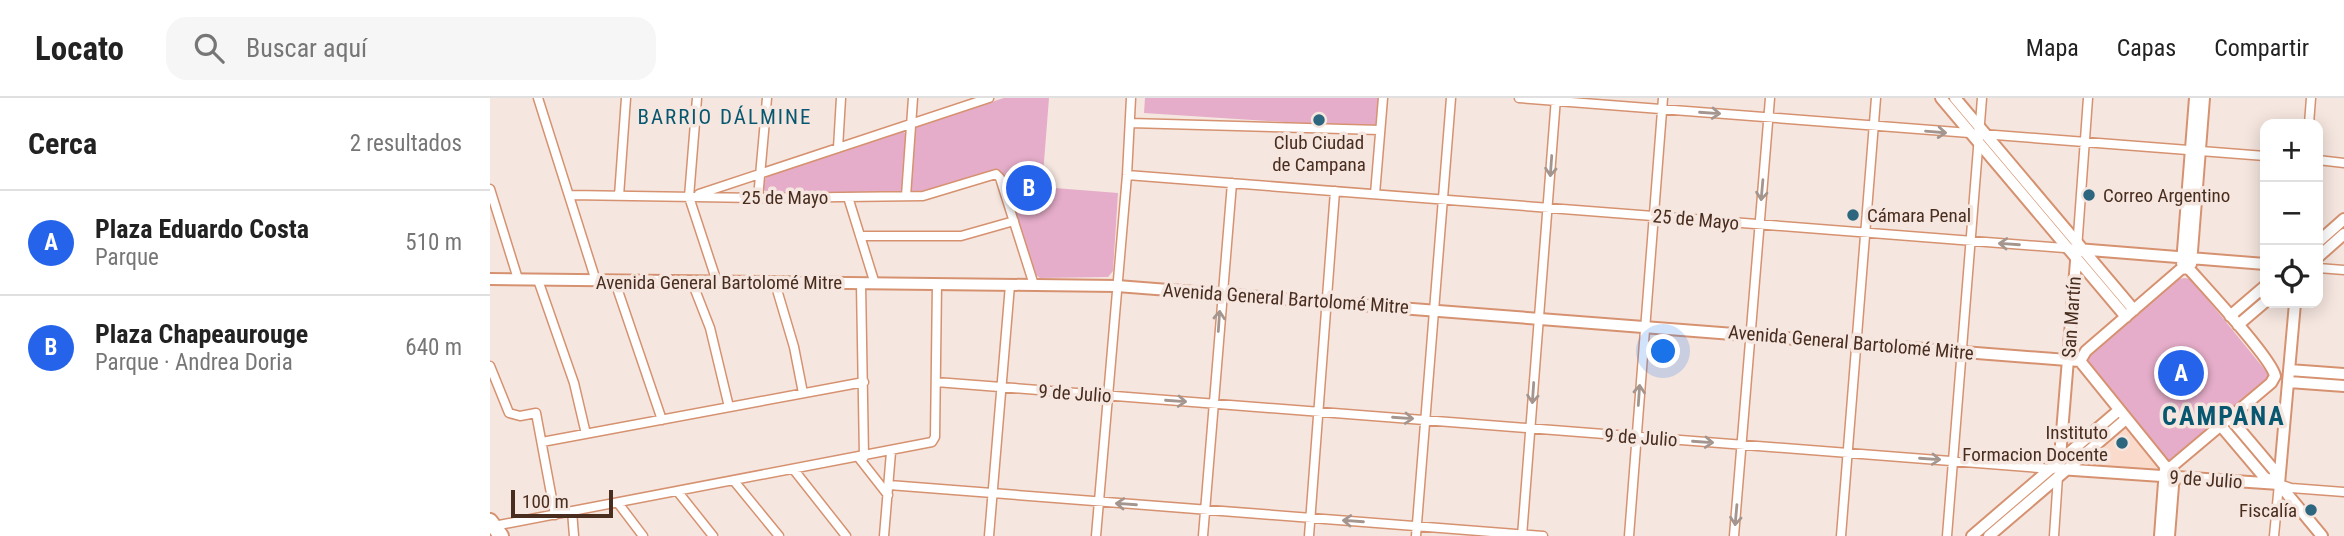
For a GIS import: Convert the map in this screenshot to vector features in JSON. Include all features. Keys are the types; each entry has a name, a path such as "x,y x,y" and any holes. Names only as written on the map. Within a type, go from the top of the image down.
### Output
{"main road":[{"path":"1941,98 1980,135"},
{"path":"1955,98 1980,135 2130,313"},
{"path":"2169,536 2170,471 2074,360 2186,264 2195,151 2195,98"},
{"path":"2195,151 2204,98"},
{"path":"2323,238 2344,219"},
{"path":"2323,253 2344,234"},
{"name":"25 de Mayo","path":"2076,249 2186,264 2260,264"},
{"name":"San Martín","path":"2058,469 2074,360 2076,249"},
{"path":"2160,536 2170,471 2271,383 2275,372 2186,264"},
{"name":"Avenida General Bartolomé Mitre","path":"490,279 1117,286 1222,292 2074,360"},
{"path":"2230,316 2260,290"},
{"path":"2238,326 2260,306"},
{"path":"2279,484 2295,308"},
{"path":"2290,370 2344,374"},
{"path":"2288,382 2344,386"},
{"path":"1972,536 2123,414"},
{"path":"2230,418 2274,470 2279,484 2322,536"},
{"path":"2221,426 2265,478 2279,484"},
{"path":"1989,536 2058,469"},
{"name":"9 de Julio","path":"2058,469 2170,471 2279,484"}],"street":[{"path":"538,98 596,281"},
{"path":"620,196 626,98"},
{"path":"697,98 689,197 717,282"},
{"path":"758,198 767,98"},
{"path":"838,148 841,98"},
{"path":"906,197 913,98"},
{"path":"689,197 989,98"},
{"path":"1096,536 1127,175 1131,98"},
{"path":"1375,194 1383,98"},
{"path":"1416,536 1451,98"},
{"path":"1520,98 2260,156"},
{"path":"1629,536 1663,98"},
{"path":"1734,536 1770,98"},
{"path":"1841,536 1876,98"},
{"path":"1947,536 1982,98"},
{"name":"San Martín","path":"2076,249 2088,98"},
{"path":"2309,119 2311,98"},
{"path":"1522,535 1556,99"},
{"path":"1130,123 1380,130"},
{"path":"2323,161 2344,163"},
{"name":"25 de Mayo","path":"570,195 906,197 931,194 996,174 1000,178 1014,220"},
{"name":"25 de Mayo","path":"1127,175 2076,249"},
{"path":"1203,536 1231,183"},
{"path":"490,189 518,279"},
{"path":"1309,536 1335,191"},
{"path":"848,197 875,284"},
{"path":"859,236 961,236 1014,220 1034,285"},
{"path":"2323,269 2344,271"},
{"path":"538,280 574,383 586,433"},
{"path":"615,282 662,419"},
{"path":"692,282 710,328 729,407"},
{"path":"775,283 794,347 803,393"},
{"path":"861,284 864,382 861,457 888,490 993,494 1544,536"},
{"path":"495,528 932,442 935,437 937,284"},
{"path":"989,536 1010,285"},
{"path":"490,366 509,413 520,416 536,413 555,515"},
{"path":"542,442 864,382"},
{"name":"9 de Julio","path":"936,382 2058,469"},
{"path":"884,536 891,452"},
{"name":"San Martín","path":"2054,536 2058,469"},
{"path":"794,470 846,536"},
{"path":"734,481 779,536"},
{"path":"2274,536 2279,484"},
{"name":"9 de Julio","path":"2279,484 2291,488 2344,492"},
{"path":"678,492 713,536"},
{"path":"618,503 643,536"},
{"path":"572,511 574,536"}],"shaded area":[{"path":"1004,98 1049,98 1042,187 1118,193 1113,271 1108,277 1040,278 1036,275 1005,178 996,170 924,193 912,192 910,188 915,128"},
{"name":"Club Ciudad de Campana","path":"1145,98 1379,98 1377,128 1144,113"},
{"path":"904,132 907,136 903,187 900,192 769,194 764,190 763,182 768,175"},
{"path":"2191,279 2270,376 2269,381 2170,463 2165,461 2086,361 2087,357 2176,280"},
{"name":"Instituto Formacion Docente","path":"2125,425 2161,466 2158,473 2086,467 2083,461"}],"place":[{"name":"Club Ciudad de Campana","path":"1319,120"},
{"name":"Plaza Chapeaurouge","path":"1029,188"},
{"name":"Correo Argentino","path":"2089,195"},
{"name":"Cámara Penal","path":"1853,215"},
{"name":"Plaza Eduardo Costa","path":"2181,373"},
{"name":"Instituto Formacion Docente","path":"2122,443"},
{"name":"Fiscalía","path":"2311,510"}],"district":[{"name":"BARRIO DÁLMINE","path":"725,117"},
{"name":"CAMPANA","path":"2224,416"}]}
